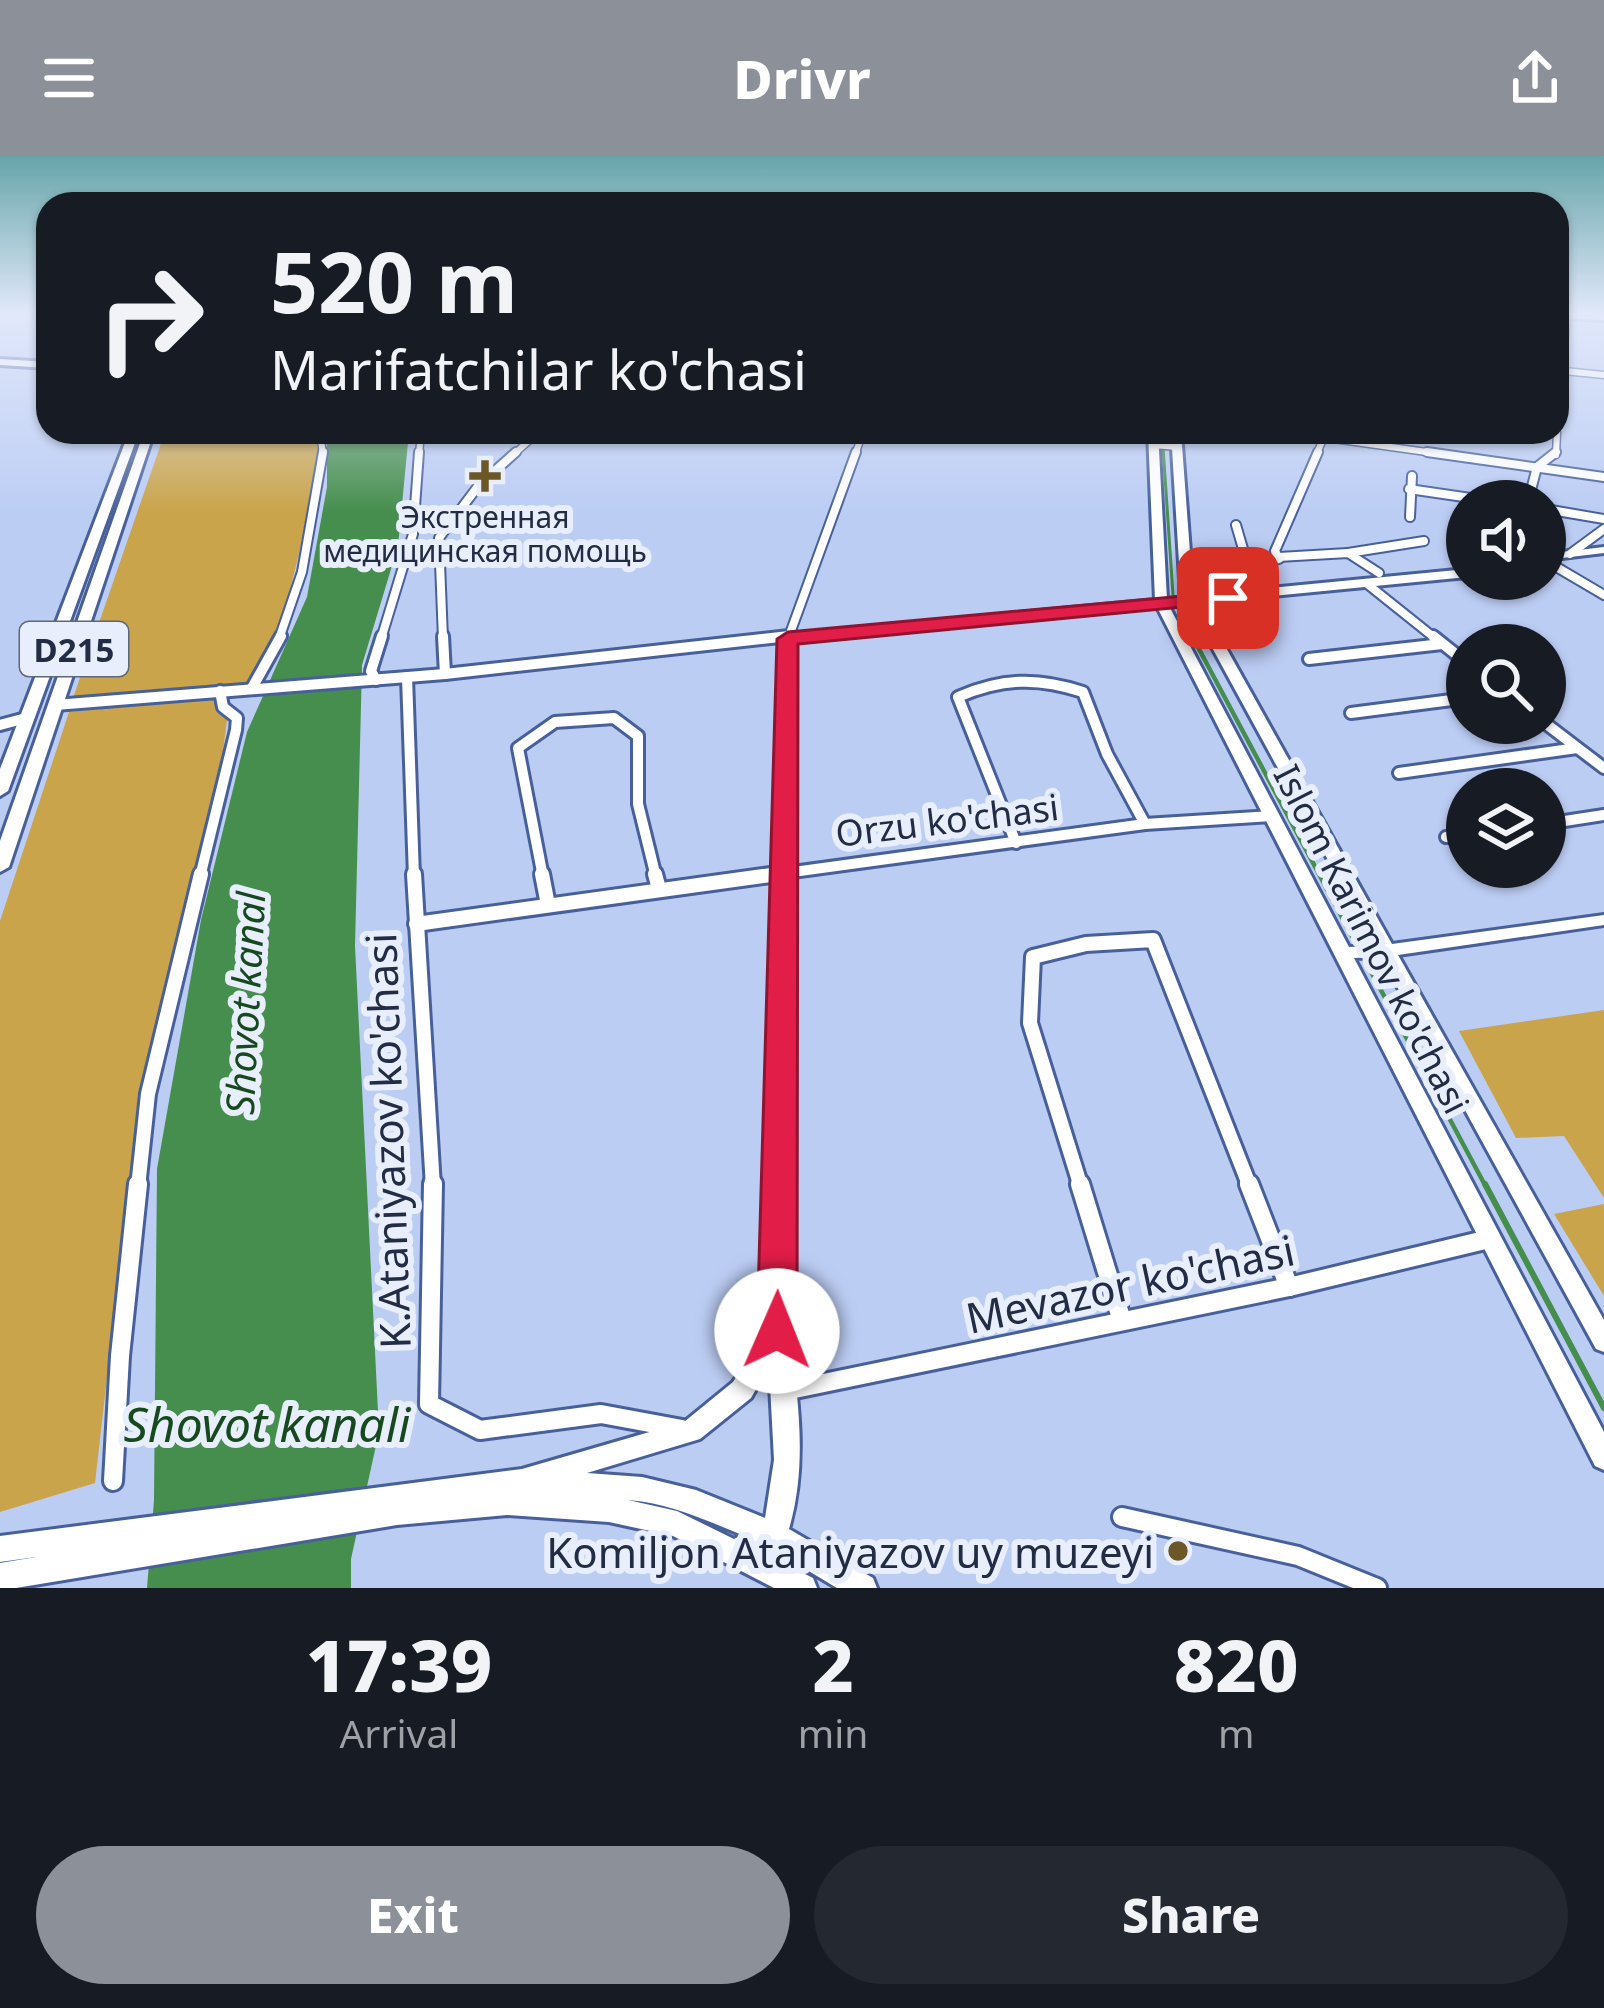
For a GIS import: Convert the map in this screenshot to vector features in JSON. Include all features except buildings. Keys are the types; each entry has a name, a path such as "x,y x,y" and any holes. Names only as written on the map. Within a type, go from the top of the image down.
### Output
{"main road":[{"name":"D215","path":"0,791 129,444"},
{"name":"D215","path":"0,867 145,444"},
{"name":"Islom Karimov ko'chasi","path":"1153,444 1158,604 1604,1458"},
{"name":"Islom Karimov ko'chasi","path":"1177,444 1191,594 1384,951 1604,1342"},
{"path":"1566,555 1604,555"},
{"path":"1566,560 1604,555"},
{"path":"774,1535 786,1486 785,1391 777,1331 788,639 1158,604 1191,594 1446,570"},
{"path":"1191,594 1366,583 1446,572"},
{"path":"1343,952 1384,951 1604,920"},
{"path":"513,1491 691,1431 742,1390 777,1331"},
{"path":"0,1576 148,1541 395,1503 513,1491 642,1490 696,1503 774,1535 863,1588"},
{"path":"513,1491 677,1524 803,1588"},
{"path":"737,1551 774,1535"},
{"path":"0,1550 148,1541"}],"street":[{"path":"252,688 276,652 298,602 323,444"},
{"path":"376,680 371,671 412,533 420,444"},
{"path":"445,674 439,538 479,485 525,444"},
{"path":"55,705 445,674 788,639 859,444"},
{"path":"1277,555 1321,444"},
{"path":"1385,444 1604,477"},
{"path":"1534,480 1538,467 1556,454 1556,444"},
{"path":"1410,517 1412,476"},
{"path":"1409,489 1446,494"},
{"path":"1566,513 1604,519"},
{"path":"1236,525 1246,559 1348,553 1424,541"},
{"path":"1570,554 1604,530"},
{"path":"1348,553 1379,574"},
{"path":"1566,573 1604,595"},
{"path":"1366,583 1446,647"},
{"path":"1309,659 1442,644"},
{"name":"K.Ataniyazov ko'chasi","path":"407,677 416,924 434,1188 429,1404 480,1430 601,1414 691,1431"},
{"path":"1016,843 958,698 993,681 1047,679 1083,692 1107,754 1145,824"},
{"path":"113,1481 120,1356 148,1094 236,730 237,718 224,707 220,691"},
{"path":"1351,713 1446,701"},
{"path":"0,724 26,718"},
{"path":"548,905 518,748 555,722 614,718 638,736 638,804 659,889"},
{"path":"1566,739 1604,768"},
{"path":"1399,773 1577,748"},
{"path":"1566,821 1604,815"},
{"name":"Orzu ko'chasi","path":"416,924 1145,824 1273,817"},
{"path":"1122,1322 1030,1023 1033,957 1086,944 1153,940 1289,1287"},
{"name":"Mevazor ko'chasi","path":"785,1391 1289,1287 1489,1239"},
{"path":"1123,1517 1298,1556 1377,1588"}],"shaded area":[{"path":"161,444 317,444 288,598 252,682 73,698"},
{"path":"230,696 223,752 138,1106 95,1483 0,1512 0,921 69,712"},
{"path":"1604,1010 1604,1198 1564,1136 1516,1138 1459,1031"},
{"path":"1604,1204 1604,1296 1554,1214"}],"water":[{"name":"Shovot kanali","path":"327,444 408,444 398,546 362,665 355,946 379,1432 351,1559 351,1588 147,1588 154,1500 157,1169 201,920 247,732 307,597 327,487"}],"waterway":[{"path":"1163,444 1173,595"},
{"path":"1177,607 1194,639"},
{"path":"1192,636 1486,1187"},
{"path":"1485,1184 1604,1408"}],"place":[{"name":"Экстренная медицинская помощь","path":"485,476"},
{"name":"Komiljon Ataniyazov uy muzeyi","path":"1178,1551"}],"route":[{"path":"777,1331 788,639 1228,598"}],"water label":[{"name":"Shovot kanal","path":"244,1003"}]}
